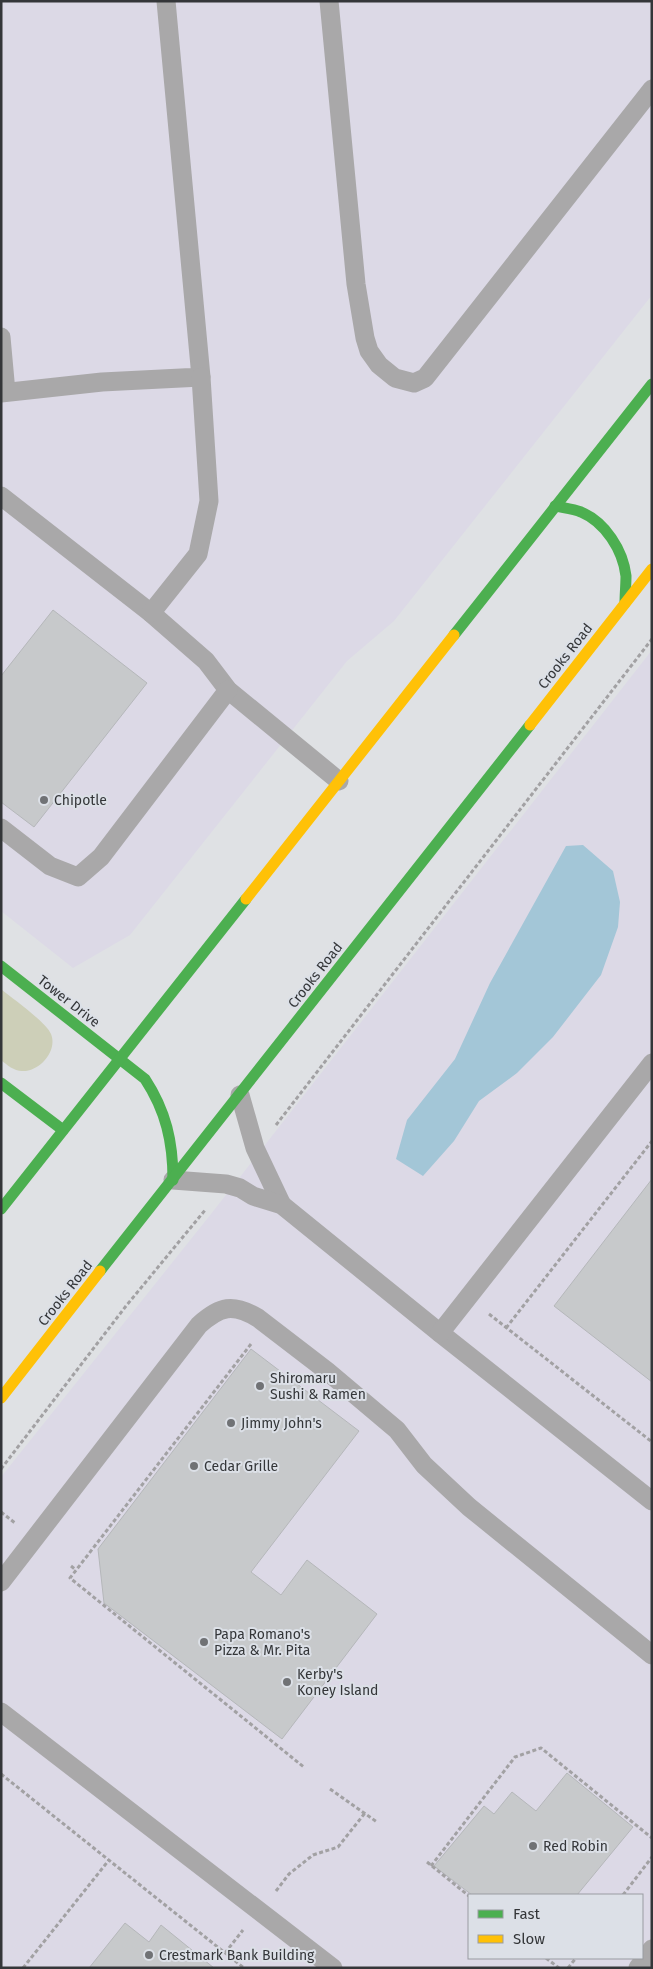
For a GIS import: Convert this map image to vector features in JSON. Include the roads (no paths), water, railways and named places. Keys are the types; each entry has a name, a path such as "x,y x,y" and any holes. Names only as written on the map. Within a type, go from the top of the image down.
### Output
{"main road":[{"path":"1,1209 652,384"},
{"path":"555,506 586,514 609,536 620,553 626,573 625,603"},
{"name":"Crooks Road","path":"1,1398 652,569"},
{"name":"Tower Drive","path":"1,966 145,1078 156,1094 164,1113 174,1154 173,1180"},
{"path":"1,1083 64,1130"}],"lane":[{"path":"151,613 198,554 209,501 201,377 166,1"},
{"path":"329,1 356,284 365,338 369,351 394,378 414,383 425,378 652,89"},
{"path":"1,337 4,392 102,382 201,377"},
{"path":"1,496 151,613 206,661 228,690 338,781"},
{"path":"1,828 50,866 78,877 101,857 228,690"},
{"path":"440,1333 652,1063"},
{"path":"240,1095 255,1148 282,1205"},
{"path":"173,1180 226,1184 282,1205 652,1501"},
{"path":"1,1582 199,1325 209,1316 220,1310 232,1308 247,1311 258,1318 327,1371 397,1430 424,1465 470,1507 652,1655"},
{"path":"1,1712 333,1968"},
{"path":"638,1968 652,1949"}],"water":[{"path":"583,845 613,871 620,902 618,927 601,975 553,1037 517,1073 479,1101 454,1141 423,1176 396,1159 407,1120 455,1059 490,983 566,846"}],"place":[{"name":"Chipotle","path":"44,800"},
{"name":"Shiromaru Sushi & Ramen","path":"260,1386"},
{"name":"Jimmy John's","path":"231,1423"},
{"name":"Cedar Grille","path":"194,1466"},
{"name":"Papa Romano's Pizza & Mr. Pita","path":"204,1642"},
{"name":"Kerby's Koney Island","path":"287,1682"},
{"name":"Red Robin","path":"533,1846"},
{"name":"Crestmark Bank Building","path":"149,1955"}]}
